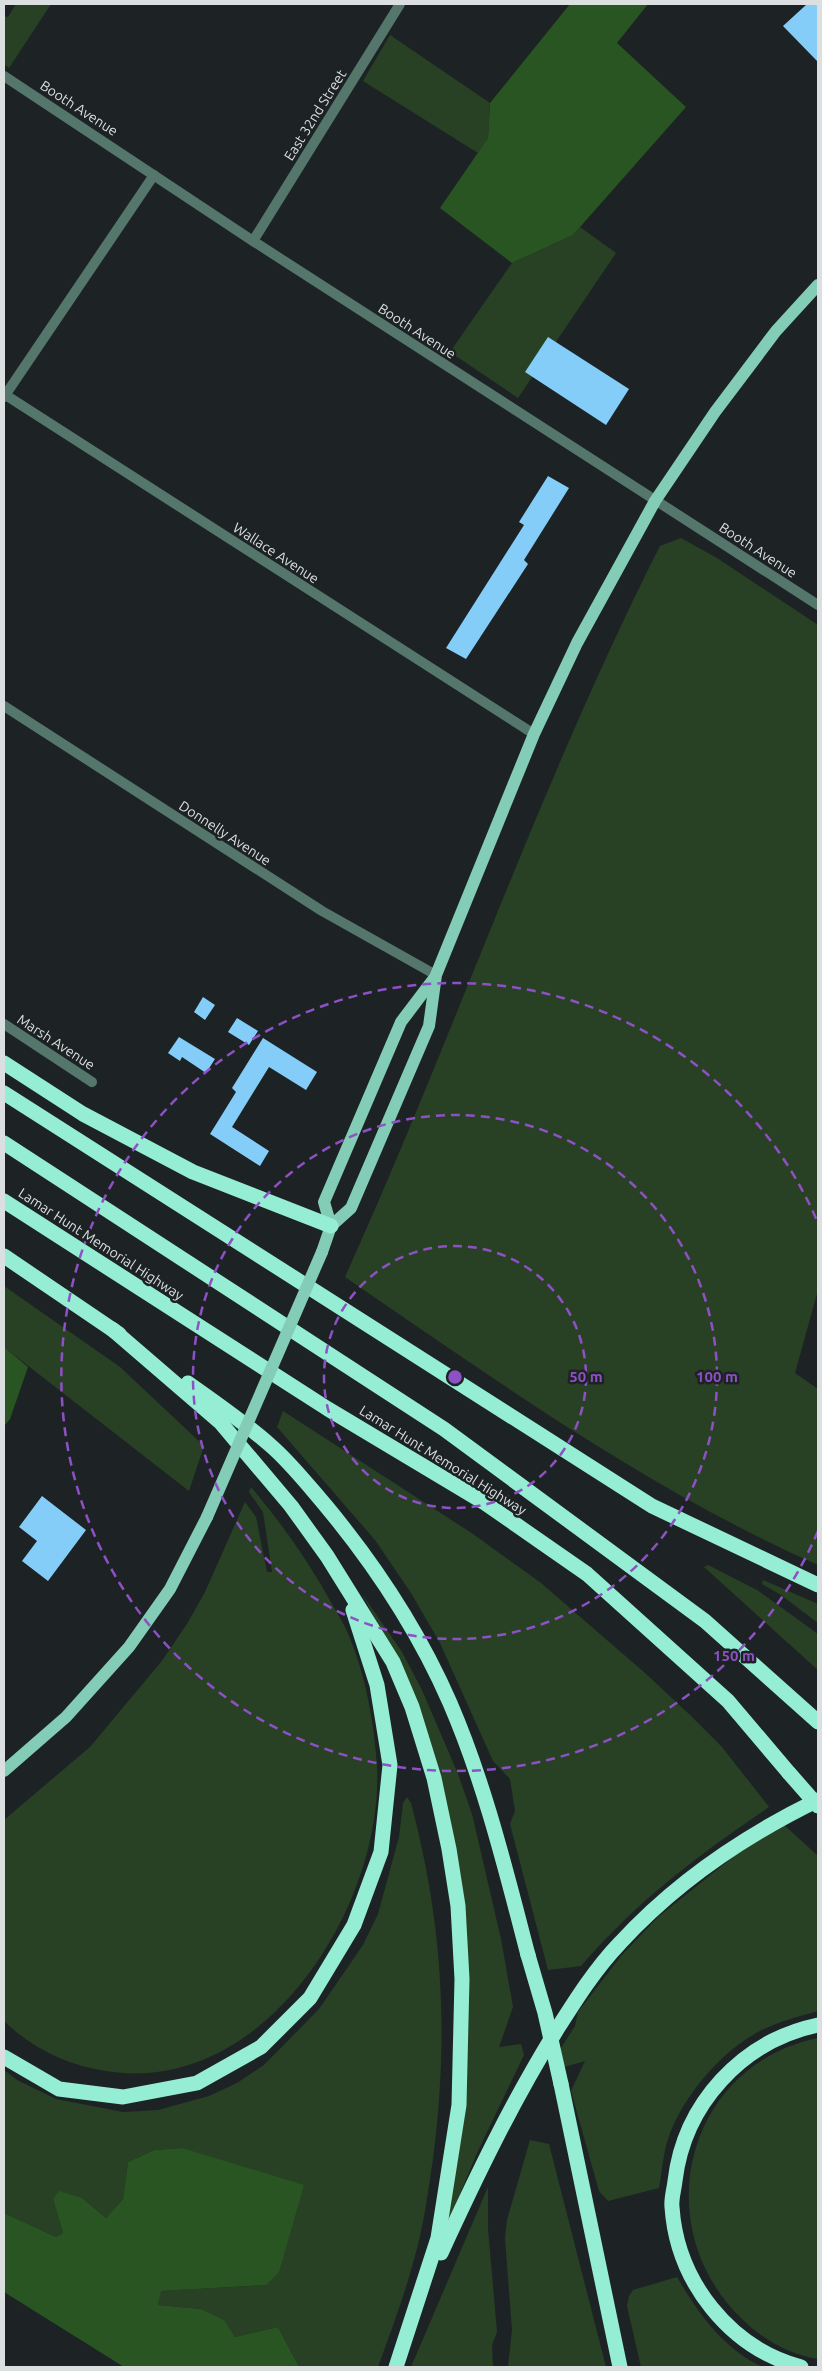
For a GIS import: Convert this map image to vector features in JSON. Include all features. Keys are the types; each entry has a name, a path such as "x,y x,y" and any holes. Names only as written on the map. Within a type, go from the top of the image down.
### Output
{"highway":[{"path":"4,1063 83,1114 193,1172 330,1226"},
{"path":"4,1093 652,1506 818,1585"},
{"name":"Lamar Hunt Memorial Highway","path":"4,1143 444,1430 705,1621 818,1722"},
{"name":"Lamar Hunt Memorial Highway","path":"4,1200 328,1409 485,1503 587,1574 728,1701 818,1806"},
{"path":"4,1256 224,1408 271,1446 311,1488 350,1535 391,1594 425,1651 450,1704 478,1779 545,2013 620,2367"},
{"path":"112,1329 220,1422 292,1506 393,1662 412,1706 434,1778 450,1849 458,1906 462,1979 459,2105 438,2238 396,2367"},
{"path":"4,2056 59,2089 123,2097 151,2092 197,2083 261,2047 310,1998 354,1926 381,1852 390,1765 377,1685 345,1587"},
{"path":"416,2309 467,2196 511,2110 578,1995 620,1943 712,1860 773,1822 818,1800"},
{"path":"801,2367 778,2361 752,2347 719,2319 697,2288 679,2245 672,2207 678,2157 696,2112 724,2077 763,2044 798,2030 818,2025"}],"main road":[{"path":"4,1771 66,1717 129,1647 170,1589 207,1516 322,1252 330,1226 324,1202 402,1022 436,975 534,734 577,643 655,501 776,331 818,285"},
{"path":"330,1226 351,1208 429,1026 436,975"}],"street":[{"name":"East 32nd Street","path":"253,241 400,4"},
{"name":"Booth Avenue","path":"4,76 253,241 818,605"},
{"path":"4,395 154,175"},
{"name":"Wallace Avenue","path":"4,395 534,734"},
{"name":"Donnelly Avenue","path":"4,706 322,911 436,975"},
{"name":"Marsh Avenue","path":"4,1024 92,1082"}],"green space":[{"path":"16,4 51,4 9,68 4,64 4,16 8,17"},
{"path":"570,4 648,4 617,43 686,107 573,235 512,263 440,208 488,138 490,103"},
{"path":"390,35 490,103 488,138 478,153 363,81"},
{"path":"580,227 616,253 518,398 450,352 512,263 573,235"},
{"path":"681,538 717,558 818,625 818,1290 795,1373 818,1389 818,1565 694,1503 634,1468 517,1394 345,1277 385,1186 575,726 660,546"},
{"path":"4,1286 120,1367 204,1446 189,1491 4,1347"},
{"path":"4,1347 28,1367 10,1419 4,1426"},
{"path":"283,1411 473,1534 541,1583 645,1673 689,1714 722,1747 769,1807 717,1843 669,1880 624,1920 581,1966 548,1970 510,1824 515,1811 510,1779 493,1761 440,1643 411,1593 375,1540 277,1427"},
{"path":"251,1487 274,1515 304,1558 346,1628 365,1683 374,1733 377,1766 374,1820 360,1876 336,1931 303,1981 263,2023 216,2054 163,2071 106,2071 78,2065 39,2048 4,2021 4,1820 90,1747 161,1662 187,1624 205,1592 245,1502 256,1517 267,1572 272,1572 263,1512 249,1492"},
{"path":"708,1565 757,1590 818,1634 818,1670 704,1567"},
{"path":"763,1580 818,1604 818,1623 781,1595 762,1584"},
{"path":"362,1594 402,1652 422,1690 458,1774 472,1814 501,1939 513,2007 499,2047 521,2044 524,2055 477,2153 443,2235 461,2128 461,1897 396,1658"},
{"path":"407,1797 411,1803 422,1848 430,1892 440,1980 442,2024 438,2113 423,2220 407,2284 378,2367 299,2367 278,2327 235,2337 223,2320 201,2309 158,2305 160,2291 266,2285 182,2148 154,2150 128,2162 123,2199 106,2218 82,2198 53,2199 63,2233 56,2237 4,2213 4,2070 17,2080 56,2099 123,2112 158,2110 209,2096 237,2083 264,2065 319,2009 363,1945 378,1914 399,1837 403,1803"},
{"path":"783,1824 818,1856 818,2011 764,2029 749,2037 719,2061 694,2091 674,2123 666,2145 659,2188 608,2201 599,2191 571,2091 585,2061 564,2067 559,2051 575,2026 578,2012 621,1956 658,1917 748,1845"},
{"path":"818,2038 818,2359 787,2350 758,2333 742,2319 712,2282 695,2240 689,2197 694,2154 710,2115 737,2080 773,2054"},
{"path":"530,2140 549,2144 606,2367 508,2367 512,2330 505,2238 507,2220"},
{"path":"182,2148 304,2185 279,2272 266,2285 161,2291 158,2305 201,2309 224,2320 235,2337 278,2327 299,2367 124,2367 4,2292 4,2213 56,2237 63,2233 53,2199 59,2191 82,2198 106,2218 123,2199 128,2162 154,2150"},
{"path":"488,2187 488,2229 497,2332 492,2345 493,2367 411,2367"},
{"path":"677,2277 713,2329 736,2350 763,2367 641,2367 627,2306 629,2296 633,2290"}],"building":[{"path":"807,4 818,4 818,62 783,26"},
{"path":"548,337 629,389 606,425 525,372"},
{"path":"548,476 569,488 524,560 528,564 466,659 446,648 524,525 519,522"},
{"path":"203,997 215,1005 205,1020 194,1012"},
{"path":"237,1018 258,1031 249,1045 228,1032"},
{"path":"179,1037 215,1059 206,1073 182,1057 180,1061 168,1053"},
{"path":"263,1038 317,1072 306,1090 269,1067 232,1127 269,1151 260,1166 210,1134 236,1092 232,1088"},
{"path":"42,1496 86,1530 48,1581 22,1561 37,1541 19,1527"}]}
